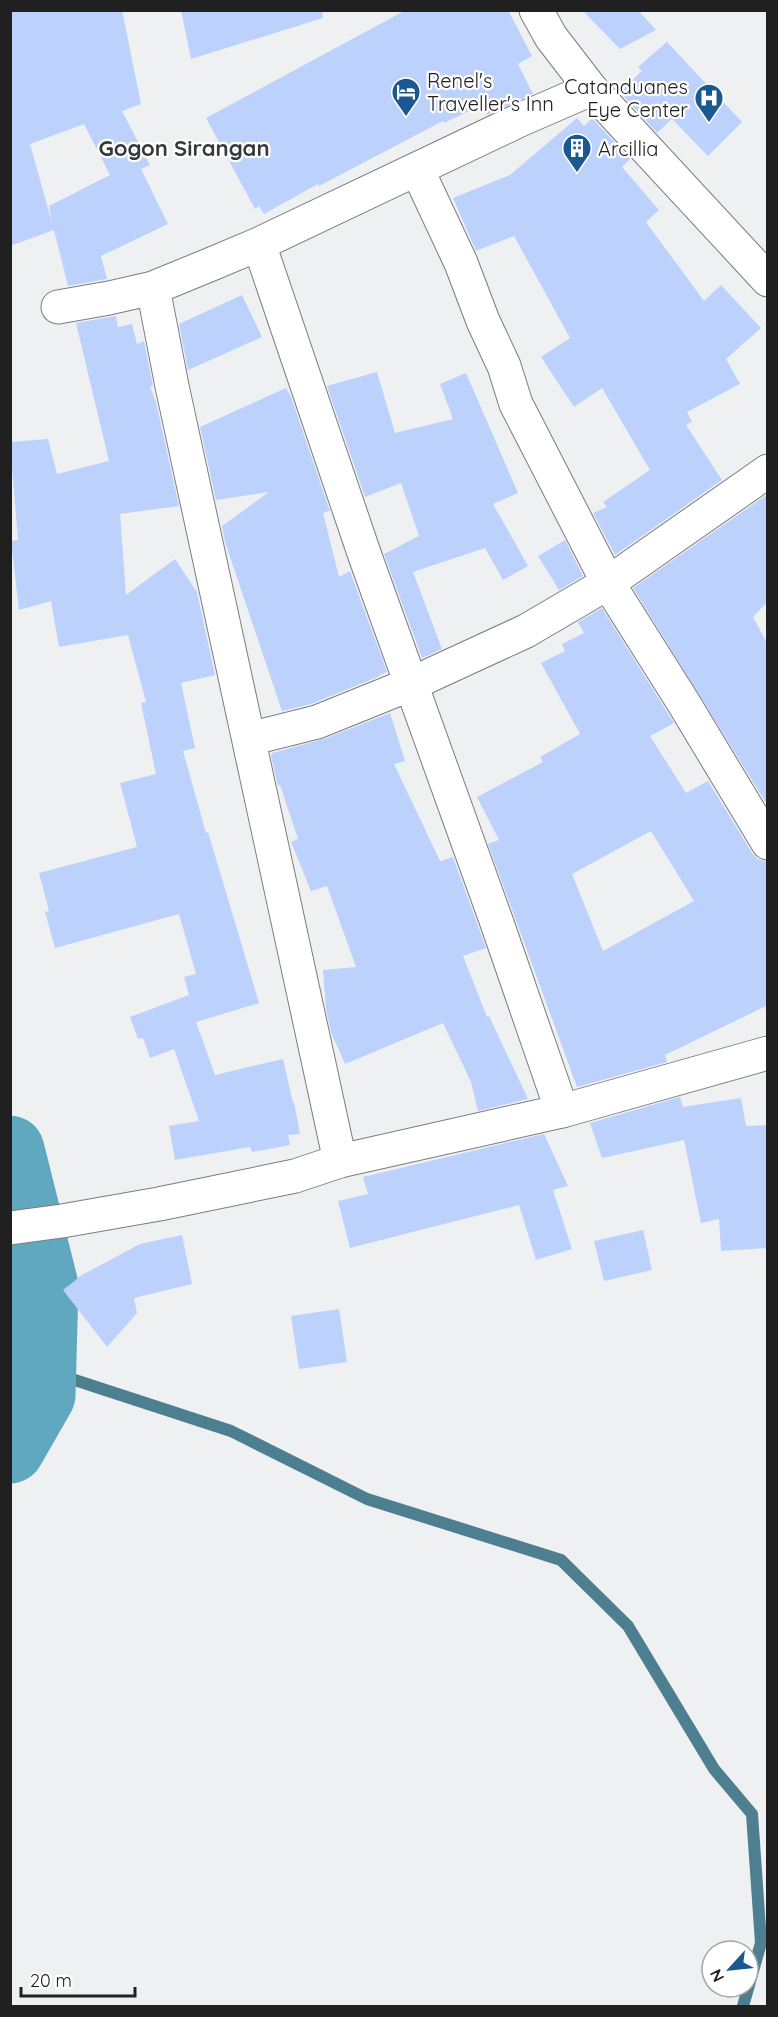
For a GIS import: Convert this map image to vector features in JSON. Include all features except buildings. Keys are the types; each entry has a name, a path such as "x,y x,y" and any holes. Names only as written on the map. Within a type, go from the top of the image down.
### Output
{"street":[{"path":"536,10 551,37 591,90 768,279"},
{"path":"58,307 153,288 259,244 522,119 591,90"},
{"path":"417,169 461,263 483,321 504,366 516,404 608,583 768,843"},
{"path":"259,244 309,395 562,1112"},
{"path":"153,288 172,386 340,1161"},
{"path":"249,739 317,722 411,684 526,631 608,583 768,471"},
{"path":"10,1228 62,1221 238,1189 295,1176 340,1161 562,1112 768,1053"}],"waterway":[{"path":"10,1150 44,1286 41,1395 10,1449"},
{"path":"41,1369 231,1431 367,1499 561,1560 628,1626 714,1769 752,1814 761,1943 743,2006"}],"place":[{"name":"Renel's Traveller's Inn","path":"406,118"},
{"name":"Catanduanes Eye Center","path":"709,124"},
{"name":"Arcillia","path":"577,174"}],"district":[{"name":"Gogon Sirangan","path":"184,148"}]}
